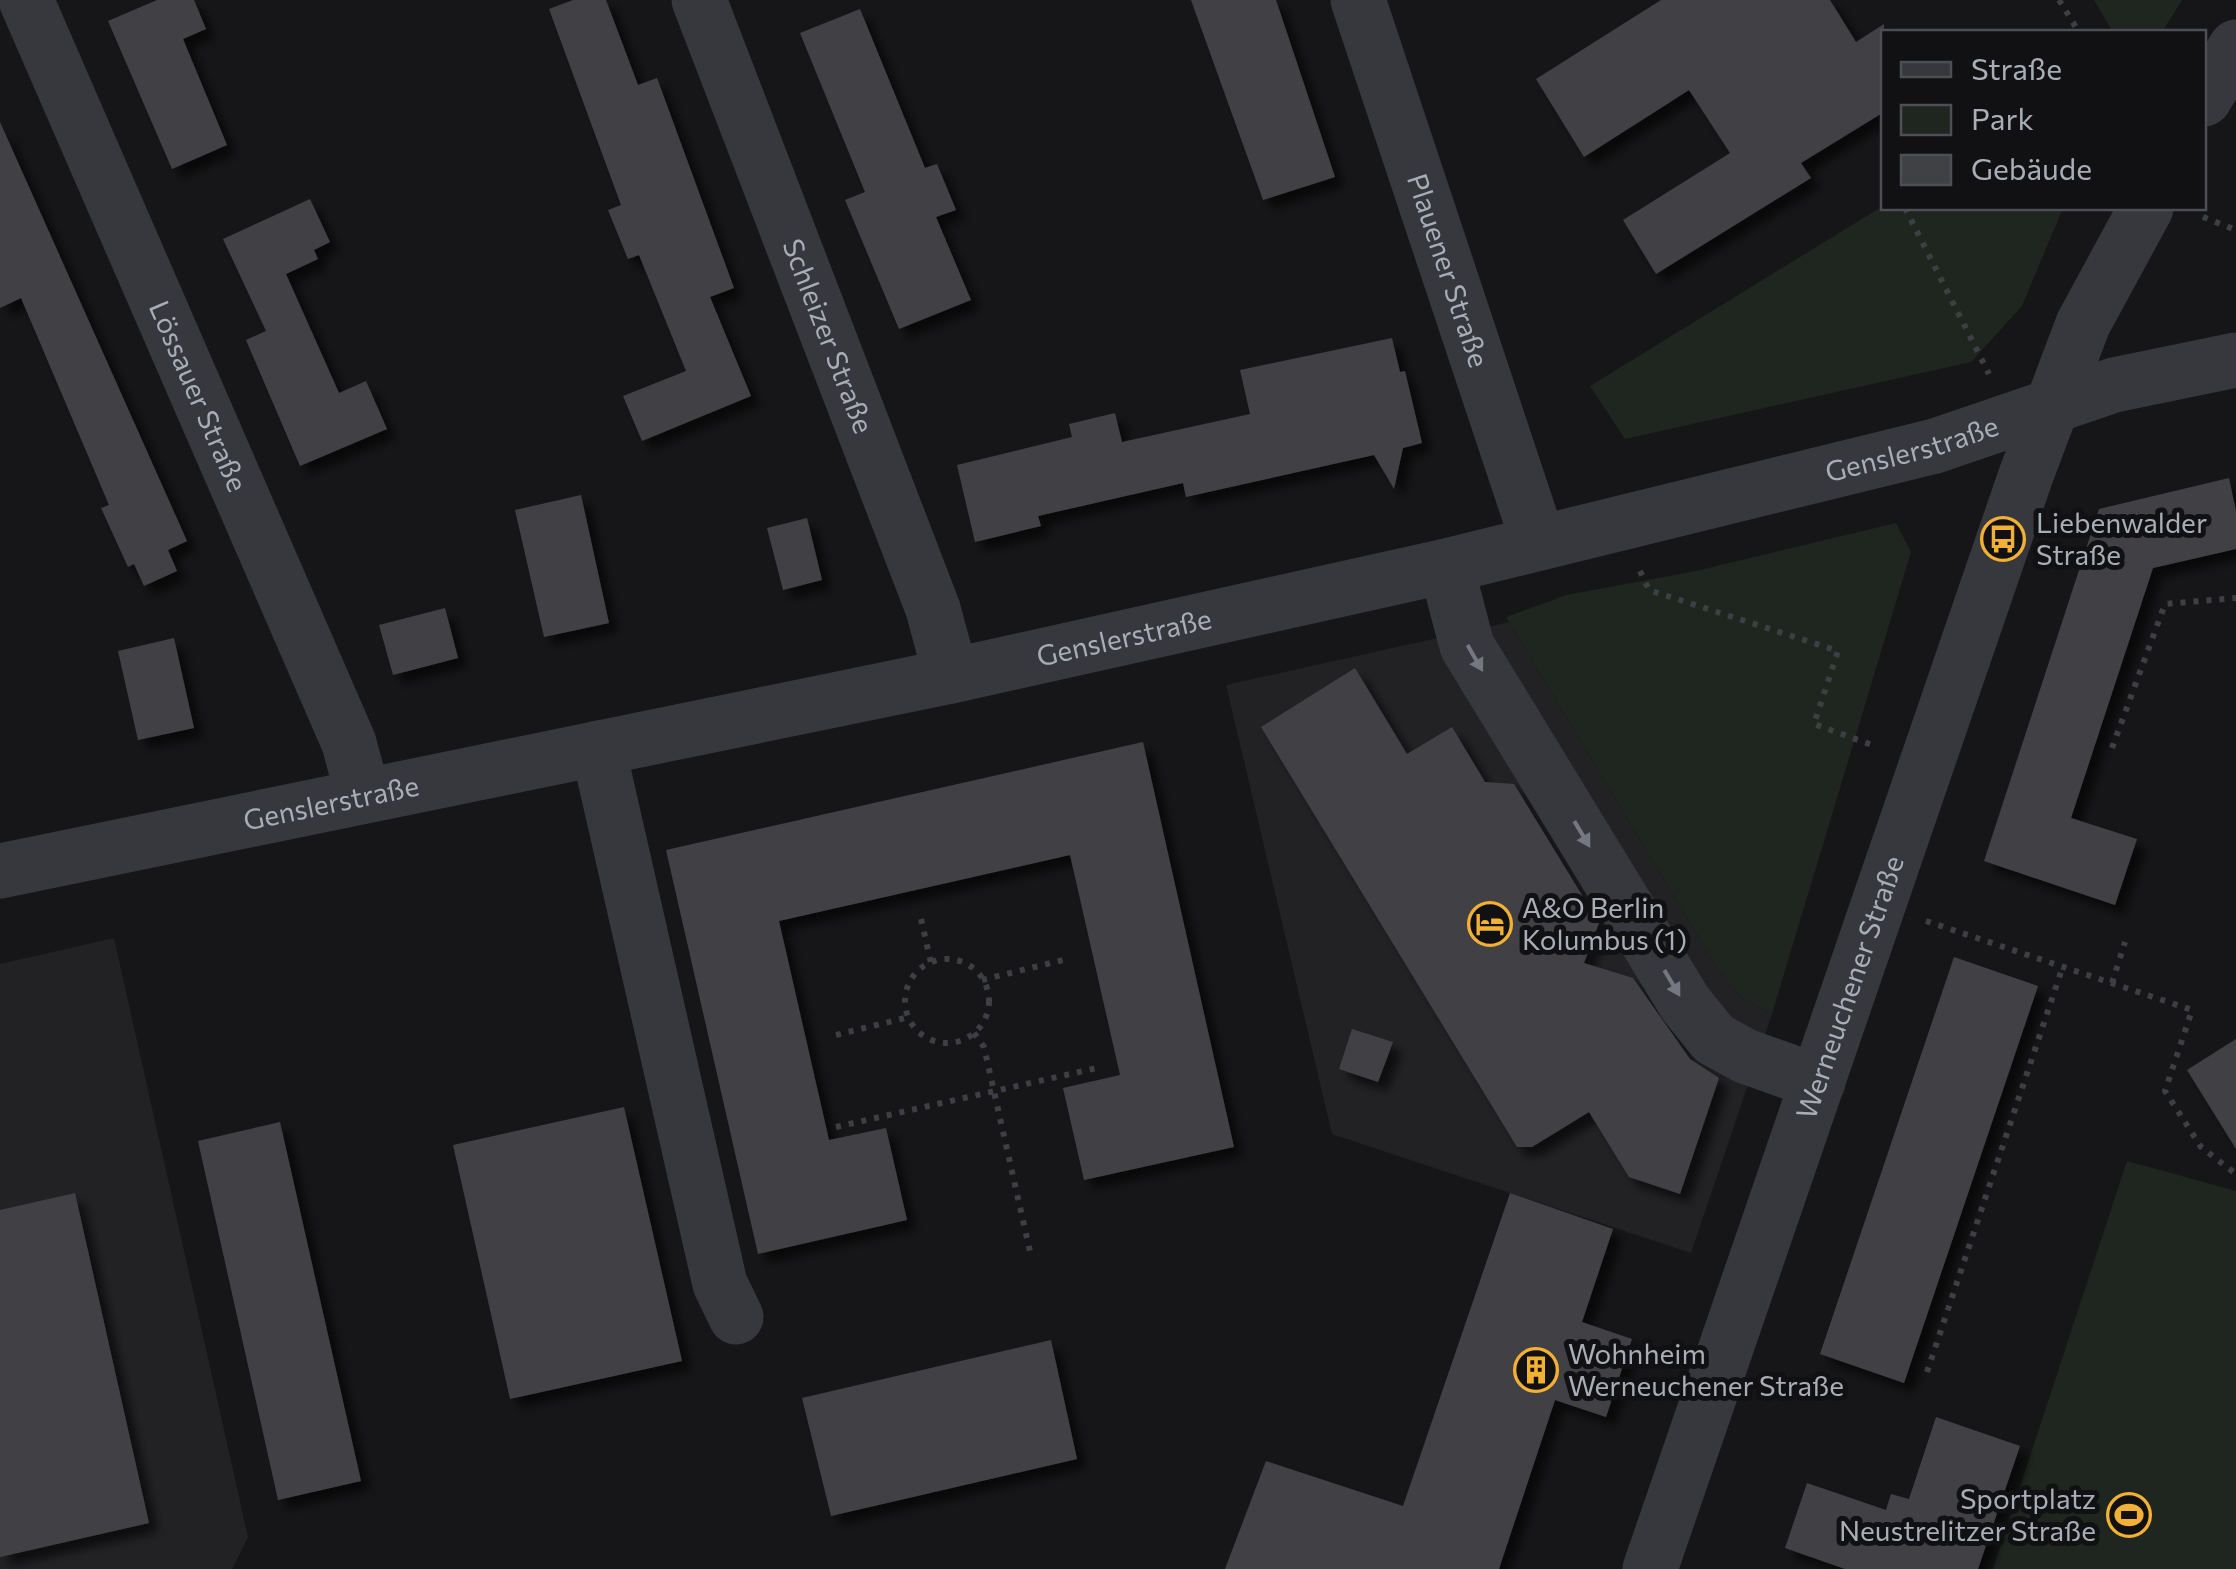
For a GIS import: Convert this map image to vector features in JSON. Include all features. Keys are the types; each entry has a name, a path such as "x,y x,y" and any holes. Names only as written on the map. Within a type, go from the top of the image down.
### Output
{"street":[{"name":"Lössauer Straße","path":"26,0 350,743 363,796"},
{"name":"Schleizer Straße","path":"699,0 934,608 951,676"},
{"name":"Plauener Straße","path":"1358,0 1538,542"},
{"path":"2206,96 2236,47"},
{"path":"2054,407 2084,324 2145,210"},
{"name":"Genslerstraße","path":"0,870 951,676 1446,566 1936,446 2114,385 2236,360"},
{"name":"Werneuchener Straße","path":"1650,1569 2003,539 2054,407"},
{"path":"1446,566 1468,646 1685,1004 1714,1039 1746,1056 1818,1082"},
{"path":"598,748 720,1284 736,1317"}],"path":[{"path":"2059,0 2078,30"},
{"path":"1905,210 1989,374"},
{"path":"2203,217 2236,230"},
{"path":"1638,565 1649,590 1838,651 1814,724 1872,745"},
{"path":"2112,748 2165,604 2236,598"},
{"path":"921,919 931,963"},
{"path":"1926,921 2192,1010 2166,1091 2200,1147 2236,1174"},
{"path":"2112,983 2125,942"},
{"path":"953,960 966,964 982,980 988,1010 974,1033 948,1043 934,1041 909,1018 909,985 931,963 953,960"},
{"path":"982,980 1063,960"},
{"path":"1927,1372 2063,966"},
{"path":"836,1035 909,1018"},
{"path":"974,1033 984,1047 1031,1256"},
{"path":"836,1126 1102,1067"}],"shaded area":[{"path":"1509,622 1720,973 1742,998 1772,1014 1691,1253 1332,1134 1226,685"},
{"path":"114,938 248,1537 232,1569 0,1569 0,964"}],"green space":[{"path":"2094,0 2182,0 2163,30 2112,30"},
{"path":"1881,207 2062,210 2022,306 1971,362 1625,439 1590,386"},
{"path":"1896,523 1911,552 1772,1014 1742,998 1720,973 1506,617 1566,595 1696,571"},
{"path":"2127,1161 2236,1191 2236,1569 1993,1569"}],"building":[{"path":"157,0 194,0 206,29 183,39 227,145 172,169 108,21"},
{"path":"573,0 606,0 638,85 657,78 734,288 710,297 751,396 642,441 623,396 686,371 639,255 628,259 608,210 621,205 549,9"},
{"path":"1191,0 1276,0 1335,177 1263,200"},
{"path":"1661,0 1830,0 1856,42 1884,24 1881,114 1801,163 1811,178 1656,274 1623,220 1730,153 1689,90 1584,157 1536,79"},
{"path":"860,9 925,168 937,164 956,210 936,217 971,300 899,329 845,200 865,192 800,33"},
{"path":"0,122 187,541 168,550 177,571 144,586 134,564 128,567 101,508 109,505 21,298 0,308"},
{"path":"310,199 330,242 314,250 318,259 286,274 339,393 366,381 387,429 300,466 246,340 266,331 223,239"},
{"path":"1392,338 1400,372 1405,371 1422,443 1403,448 1394,489 1374,455 1186,497 1183,483 1038,516 1041,526 975,542 957,465 1072,437 1069,424 1115,413 1122,442 1250,414 1240,370"},
{"path":"2229,478 2236,511 2236,549 2153,568 2071,818 2137,839 2115,905 1984,861 2099,509"},
{"path":"581,495 609,623 544,637 515,510"},
{"path":"807,518 822,580 783,590 767,528"},
{"path":"445,608 458,658 393,675 379,625"},
{"path":"174,638 194,728 138,740 118,651"},
{"name":"A&O Berlin Kolumbus (1)","path":"1355,668 1407,754 1452,727 1485,782 1514,784 1599,923 1584,963 1633,978 1690,1059 1719,1078 1680,1194 1629,1177 1589,1112 1532,1147 1517,1147 1261,727"},
{"path":"1143,742 1234,1147 1084,1180 1063,1088 1120,1075 1070,855 779,921 829,1140 886,1128 907,1220 758,1254 666,850"},
{"path":"1954,957 2038,986 1904,1383 1820,1354"},
{"path":"1352,1029 1393,1042 1378,1082 1339,1069"},
{"path":"2236,1039 2236,1149 2187,1070"},
{"path":"624,1107 682,1361 510,1399 453,1145"},
{"path":"280,1122 361,1481 278,1500 198,1141"},
{"path":"75,1193 149,1523 0,1557 0,1210"},
{"name":"Wohnheim Werneuchener Straße","path":"1510,1193 1613,1229 1582,1322 1632,1339 1606,1417 1555,1400 1499,1569 1225,1569 1266,1461 1403,1506"},
{"path":"1051,1340 1077,1459 831,1516 802,1398"},
{"path":"1936,1417 2020,1446 1978,1569 1845,1569 1785,1548 1807,1483 1886,1510 1891,1494 1909,1499"}],"place":[{"name":"Liebenwalder Straße","path":"2003,539"},
{"name":"A&O Berlin Kolumbus (1)","path":"1490,924"},
{"name":"Wohnheim Werneuchener Straße","path":"1536,1370"},
{"name":"Sportplatz Neustrelitzer Straße","path":"2129,1515"}]}
